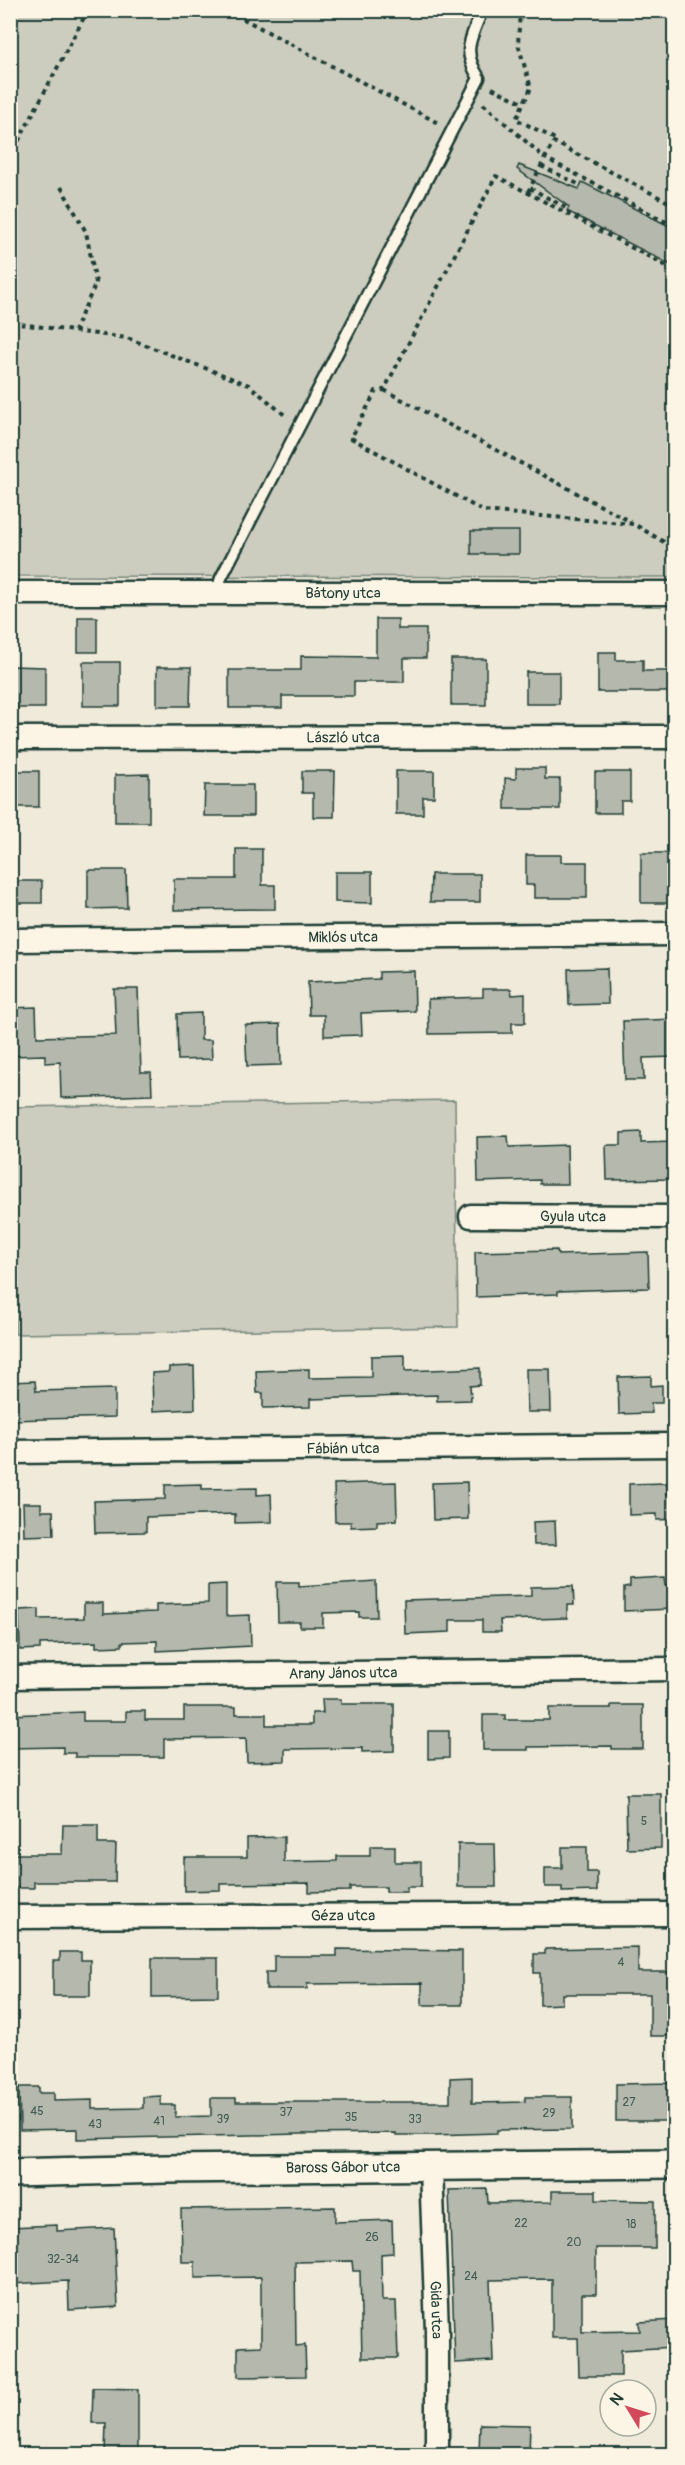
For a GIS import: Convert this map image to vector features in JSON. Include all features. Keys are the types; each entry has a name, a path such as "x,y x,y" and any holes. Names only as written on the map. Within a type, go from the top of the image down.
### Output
{"street":[{"name":"Bátony utca","path":"10,593 675,593"},
{"name":"László utca","path":"10,738 675,737"},
{"name":"Miklós utca","path":"10,939 675,934"},
{"name":"Gyula utca","path":"471,1216 675,1217"},
{"name":"Fábián utca","path":"10,1452 675,1445"},
{"name":"Arany János utca","path":"10,1677 675,1669"},
{"name":"Géza utca","path":"10,1917 675,1914"},
{"name":"Baross Gábor utca","path":"10,2173 166,2169 675,2164"},
{"name":"Gida utca","path":"431,2168 437,2331 437,2454"}],"lane":[{"path":"216,594 221,578 479,78 470,64 468,50 482,10"}],"path":[{"path":"10,157 88,10"},
{"path":"227,10 452,130"},
{"path":"520,10 518,44 531,88 516,119 555,139 554,142 675,205"},
{"path":"477,81 523,103"},
{"path":"471,94 545,158 675,226"},
{"path":"529,190 554,142"},
{"path":"541,166 580,185"},
{"path":"384,390 496,176 568,209"},
{"path":"61,187 86,232 96,283 74,331"},
{"path":"529,190 675,270"},
{"path":"12,323 127,338 249,385 300,427"},
{"path":"634,524 483,512 351,438 375,392 384,390 634,524 675,548"}],"shaded area":[{"path":"11,11 674,11 674,577 11,576"},
{"path":"455,1100 458,1327 15,1334 12,1107"}],"building":[{"path":"519,165 579,189 582,182 675,229 675,267 567,211 569,207 517,169"},
{"path":"471,531 519,531 519,554 471,554"},
{"path":"78,617 97,617 97,652 78,652"},
{"path":"376,619 398,619 398,629 426,629 426,658 404,658 404,682 354,682 354,696 282,696 282,708 229,708 229,670 301,670 301,656 376,657"},
{"path":"598,652 616,652 616,660 643,660 643,671 675,671 675,692 598,692"},
{"path":"451,659 486,659 486,705 451,705"},
{"path":"83,662 120,662 120,706 83,706"},
{"path":"10,666 45,667 45,708 10,708"},
{"path":"157,667 191,667 190,706 157,706"},
{"path":"526,672 559,672 559,704 526,704"},
{"path":"516,768 545,768 545,779 560,779 560,809 505,809 505,778 516,779"},
{"path":"18,771 39,771 39,807 18,807"},
{"path":"302,771 335,771 334,817 313,817 313,793 302,793"},
{"path":"396,771 434,771 434,797 423,797 423,814 396,814"},
{"path":"595,772 630,772 630,801 621,801 621,813 595,813"},
{"path":"149,774 149,822 115,822 115,775"},
{"path":"205,785 253,785 253,816 204,816"},
{"path":"236,849 262,849 262,885 275,885 275,909 174,910 174,879 236,879"},
{"path":"641,853 670,853 670,903 641,903"},
{"path":"526,855 561,855 561,862 587,862 587,898 534,898 534,885 526,885"},
{"path":"88,870 126,870 127,908 88,909"},
{"path":"335,872 372,872 372,903 335,902"},
{"path":"431,874 480,874 480,902 430,902"},
{"path":"16,881 42,881 42,903 16,903"},
{"path":"607,968 608,1004 569,1005 568,969"},
{"path":"414,971 415,1011 361,1013 362,1035 324,1036 324,1015 309,1015 308,982 379,979 379,972"},
{"path":"114,989 138,989 141,1072 151,1072 152,1095 61,1098 60,1062 45,1063 45,1055 10,1056 10,1008 36,1007 37,1037 116,1035"},
{"path":"483,989 511,989 512,995 525,994 525,1023 512,1023 512,1033 429,1034 428,999 483,997"},
{"path":"201,1013 201,1040 211,1040 212,1059 178,1060 177,1014"},
{"path":"675,1019 675,1057 643,1058 644,1080 625,1080 623,1021"},
{"path":"280,1024 281,1065 247,1066 245,1025"},
{"path":"641,1132 641,1143 675,1142 675,1179 607,1180 606,1145 621,1145 621,1133"},
{"path":"508,1136 509,1147 567,1145 568,1184 540,1184 540,1180 478,1182 477,1137"},
{"path":"557,1250 558,1255 648,1252 649,1288 476,1297 475,1252"},
{"path":"405,1355 405,1371 480,1368 480,1385 470,1386 471,1400 437,1401 437,1395 310,1399 310,1407 263,1408 263,1393 257,1393 256,1371 309,1369 309,1378 371,1377 371,1356"},
{"path":"194,1366 195,1409 153,1411 152,1373 169,1372 169,1367"},
{"path":"526,1369 550,1369 551,1412 527,1412"},
{"path":"651,1376 651,1386 662,1385 662,1403 651,1403 652,1413 619,1414 618,1377"},
{"path":"35,1381 36,1391 115,1389 115,1417 10,1420 10,1382"},
{"path":"396,1482 397,1520 377,1521 377,1526 351,1527 351,1522 335,1522 334,1484"},
{"path":"467,1482 468,1519 433,1520 432,1483"},
{"path":"667,1483 667,1494 675,1493 675,1519 657,1520 657,1514 629,1515 629,1484"},
{"path":"202,1484 202,1489 257,1488 257,1495 271,1494 272,1522 235,1523 235,1514 146,1517 146,1532 95,1533 94,1501 165,1499 165,1485"},
{"path":"23,1503 41,1503 41,1511 53,1511 54,1535 24,1536"},
{"path":"555,1521 556,1545 534,1545 533,1522"},
{"path":"665,1578 666,1586 673,1586 673,1609 624,1611 624,1588 630,1587 630,1580"},
{"path":"376,1581 377,1617 359,1617 359,1612 323,1613 323,1627 300,1627 300,1622 278,1622 277,1582 299,1582 299,1586"},
{"path":"226,1584 226,1616 250,1615 251,1646 157,1651 157,1641 122,1642 122,1646 96,1647 96,1642 40,1644 40,1649 20,1650 19,1610 39,1609 39,1619 84,1618 84,1603 103,1603 103,1614 156,1612 156,1605 208,1603 208,1585"},
{"path":"573,1586 574,1605 567,1605 567,1618 500,1620 501,1632 482,1632 482,1620 450,1620 450,1632 405,1634 404,1600 531,1596 531,1587"},
{"path":"322,1699 341,1699 341,1704 394,1704 394,1751 362,1752 362,1748 285,1749 285,1761 247,1762 246,1738 164,1739 164,1757 75,1757 75,1753 63,1753 63,1747 10,1748 10,1715 83,1712 83,1721 126,1721 126,1711 145,1711 145,1720 184,1720 184,1707 236,1707 236,1714 266,1714 266,1725 312,1725 312,1713 323,1713"},
{"path":"611,1705 643,1705 643,1749 612,1749 612,1746 483,1750 483,1715 505,1715 505,1720 549,1720 549,1708 611,1708"},
{"path":"428,1731 449,1731 449,1758 428,1759"},
{"path":"626,1794 661,1794 661,1848 627,1849"},
{"path":"63,1825 98,1825 98,1844 116,1844 115,1882 34,1882 34,1888 10,1888 10,1854 62,1854"},
{"path":"284,1837 284,1862 337,1861 337,1856 370,1856 370,1846 395,1846 395,1862 421,1862 421,1887 407,1887 407,1892 386,1892 386,1887 350,1887 350,1891 309,1892 309,1883 220,1884 220,1890 184,1891 184,1857 247,1857 247,1838"},
{"path":"458,1844 495,1844 496,1887 458,1887"},
{"path":"562,1847 587,1847 587,1872 597,1872 597,1891 562,1892 562,1887 545,1887 545,1868 562,1868"},
{"path":"638,1947 638,1972 672,1972 673,2036 650,2036 650,1994 562,1994 562,2004 540,2005 540,1973 534,1973 534,1954 545,1954 545,1949"},
{"path":"337,1949 462,1951 462,2005 422,2005 422,1983 307,1984 307,1989 266,1989 266,1972 274,1972 274,1956 337,1956"},
{"path":"60,1952 81,1952 81,1960 90,1960 90,1996 53,1996 53,1961 60,1961"},
{"path":"152,1958 218,1958 218,1996 152,1997"},
{"path":"472,2077 472,2103 525,2102 525,2097 572,2097 572,2129 497,2130 497,2133 433,2135 300,2134 77,2139 77,2129 20,2130 19,2087 39,2087 39,2093 54,2093 54,2101 92,2100 92,2109 143,2108 143,2097 161,2096 161,2105 175,2105 175,2117 211,2116 211,2098 236,2098 236,2102 450,2102 450,2078"},
{"path":"675,2083 675,2121 616,2121 616,2084"},
{"path":"487,2189 488,2203 552,2202 552,2191 596,2191 596,2200 655,2201 655,2248 596,2248 596,2294 582,2294 582,2332 640,2331 639,2322 675,2320 675,2347 621,2350 621,2376 579,2376 578,2338 552,2338 552,2279 490,2280 493,2361 455,2363 449,2190"},
{"path":"335,2207 335,2222 392,2220 393,2253 381,2254 382,2301 396,2301 398,2358 362,2358 360,2271 353,2271 352,2261 295,2262 296,2346 305,2345 306,2376 238,2377 238,2347 261,2346 261,2277 195,2278 195,2262 182,2262 181,2209"},
{"path":"57,2225 57,2231 114,2228 118,2307 69,2310 68,2281 10,2284 10,2227"},
{"path":"93,2388 138,2389 138,2454 105,2454 106,2423 92,2423"},
{"path":"480,2424 530,2425 529,2454 479,2454"}]}
